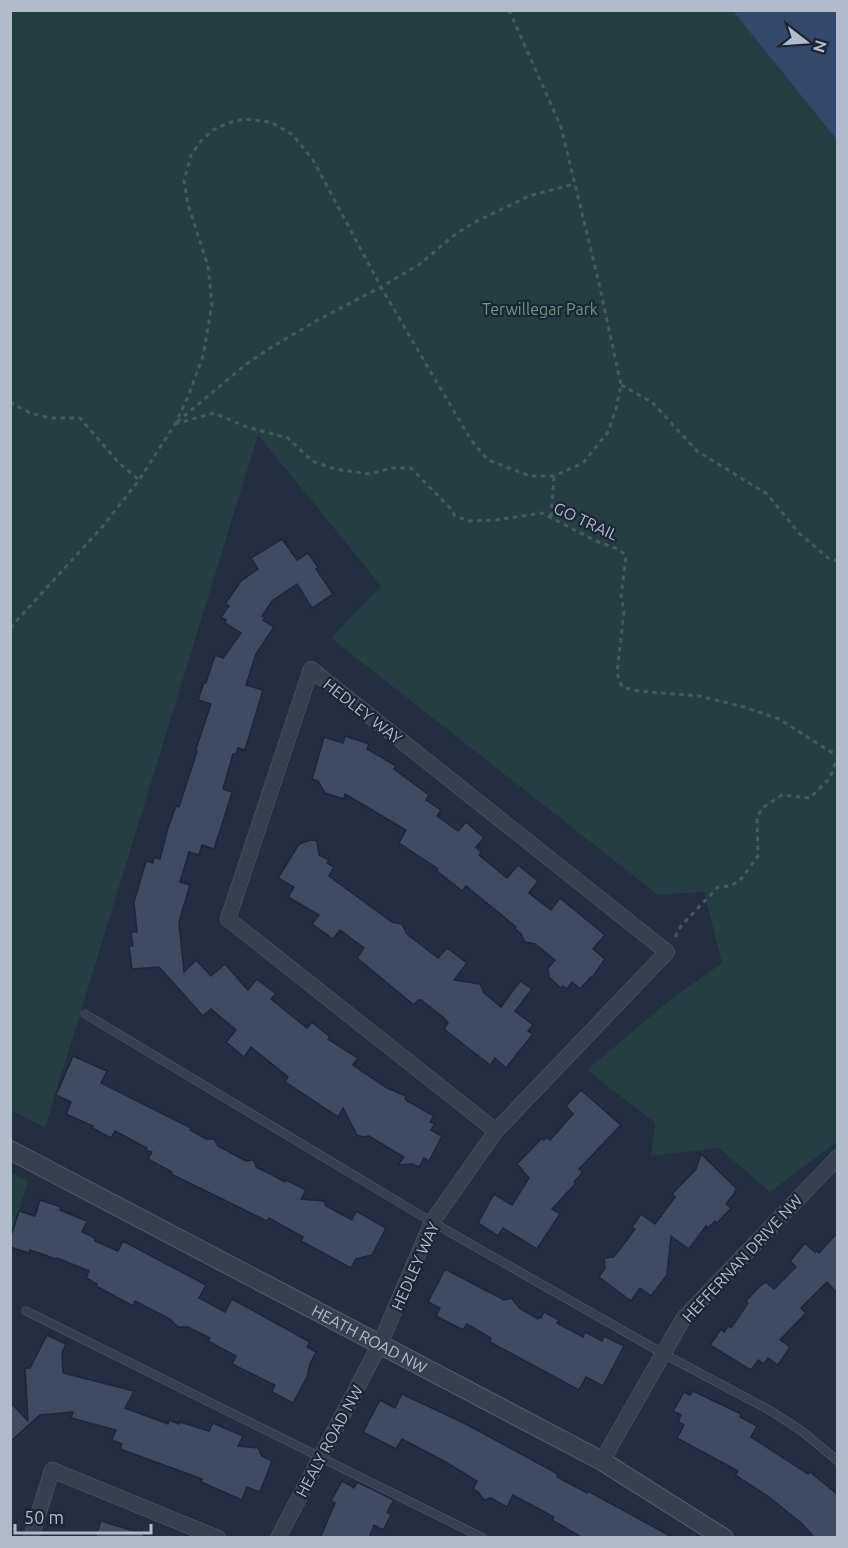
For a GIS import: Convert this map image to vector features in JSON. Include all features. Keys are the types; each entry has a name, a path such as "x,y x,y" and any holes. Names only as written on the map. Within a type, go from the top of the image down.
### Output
{"street":[{"name":"HEDLEY WAY","path":"380,1344 432,1222 496,1131 667,952 311,669 228,919 496,1131"},
{"name":"HEATH ROAD NW","path":"10,1150 602,1461 724,1538"},
{"name":"HEFFERNAN DRIVE NW","path":"602,1461 683,1319 837,1157"},
{"name":"HEALY ROAD NW","path":"278,1538 380,1344"},
{"path":"31,1538 52,1470 218,1538"}],"lane":[{"path":"85,1014 432,1222 664,1354 771,1411 803,1432 837,1461"},
{"path":"26,1311 483,1538"}],"path":[{"path":"10,628 103,526 139,480 175,424 188,397 203,356 212,304 208,266 188,205 184,181 191,155 201,141 213,130 244,119 271,122 293,135 313,160 381,287 471,440 488,460 530,476 554,476 583,463 608,432 621,385 561,127 509,10"},
{"path":"175,424 245,365 274,345 420,264 473,223 529,196 574,184"},
{"path":"621,385 652,402 696,451 767,494 799,533 828,558 837,561"},
{"path":"10,402 30,413 50,418 80,418 118,462 139,480"},
{"name":"GO TRAIL","path":"175,424 214,413 260,431 288,438 312,461 335,469 370,474 391,468 411,468 455,516 470,521 496,520 542,513 596,541 618,549 626,556 621,596 624,611 617,673 622,687 638,691 699,696 744,707 779,718 837,754"},
{"path":"551,517 554,476"},
{"path":"667,952 681,926 718,887 731,886 741,879 758,856 757,818 762,808 782,795 810,798 830,778 837,754"}],"green space":[{"name":"Terwillegar Park","path":"11,11 733,11 837,140 837,1142 770,1192 719,1148 651,1156 655,1123 587,1070 671,999 722,963 704,892 658,895 331,638 381,586 258,435 45,1128 11,1110"},
{"path":"11,1173 28,1181 11,1237"}],"water":[{"path":"733,11 837,11 837,140"}],"building":[{"path":"282,539 297,560 308,553 333,594 312,608 297,584 272,601 262,616 265,618 263,620 274,627 256,654 246,685 263,690 245,750 238,748 236,754 233,754 223,789 232,792 225,815 214,849 202,845 199,855 189,852 180,882 190,885 179,922 184,972 196,960 211,976 225,964 248,990 257,979 276,994 271,999 307,1028 312,1022 330,1037 328,1039 358,1058 353,1065 387,1088 406,1096 407,1101 434,1116 430,1122 435,1124 431,1130 442,1136 429,1161 424,1158 419,1167 412,1164 398,1165 404,1157 369,1136 357,1135 343,1108 338,1117 285,1082 288,1077 251,1047 244,1057 226,1042 236,1030 211,1009 203,1016 159,967 132,969 129,946 133,946 131,932 137,932 134,902 146,861 153,863 154,857 160,859 168,828 176,806 179,807 197,751 211,704 198,700 215,655 223,658 241,633 225,623 226,620 221,617 229,606 225,604 241,581 258,569 251,558"},
{"path":"345,736 369,744 367,749 396,766 394,769 429,795 426,800 441,810 437,816 458,831 466,822 484,838 476,847 481,852 479,855 507,878 518,865 538,881 529,893 551,910 560,898 605,935 593,949 605,959 592,978 580,989 572,982 567,989 563,986 561,988 549,977 548,968 555,960 535,944 525,942 515,929 516,927 466,886 462,891 437,871 438,869 399,843 406,830 345,794 344,799 325,793 318,781 312,779 324,737 343,743"},
{"path":"311,840 317,841 319,855 329,860 327,863 334,867 329,876 392,922 402,924 407,934 438,958 447,948 467,963 454,980 480,984 484,993 501,1007 520,981 532,989 515,1011 533,1025 528,1031 533,1034 506,1068 495,1058 490,1065 463,1044 444,1029 448,1023 444,1018 421,1000 414,1005 357,958 364,948 340,930 333,939 312,924 319,915 288,897 294,887 278,878 299,844"},
{"path":"73,1056 107,1071 101,1083 191,1128 190,1130 206,1139 214,1139 218,1146 246,1161 254,1160 256,1167 306,1190 301,1199 324,1201 326,1206 352,1220 356,1211 386,1228 372,1255 356,1259 351,1268 301,1241 303,1237 269,1218 267,1221 171,1174 172,1172 148,1159 152,1152 146,1150 147,1148 115,1131 111,1138 92,1128 93,1126 66,1114 71,1102 56,1095"},
{"path":"581,1090 621,1125 579,1169 583,1172 574,1182 576,1183 552,1209 560,1214 537,1249 503,1228 498,1236 478,1223 494,1194 512,1205 529,1178 517,1164 542,1138 544,1140 547,1137 550,1140 573,1114 566,1106"},
{"path":"701,1154 736,1188 726,1204 731,1208 717,1223 715,1221 708,1228 706,1226 689,1249 671,1236 667,1275 651,1296 640,1288 631,1301 599,1277 605,1268 604,1258 614,1257 635,1229 632,1227 641,1214 655,1224 675,1197 672,1194 696,1169"},
{"path":"40,1200 61,1207 60,1210 87,1221 82,1232 95,1238 95,1241 118,1251 123,1241 206,1285 199,1298 225,1312 232,1299 310,1342 307,1347 316,1352 307,1377 293,1403 272,1392 275,1385 232,1364 236,1356 208,1341 210,1338 188,1327 178,1327 170,1319 135,1301 133,1306 96,1286 97,1284 86,1278 89,1271 57,1258 10,1247 10,1239 19,1211 35,1216"},
{"path":"837,1233 837,1293 827,1282 801,1308 806,1313 780,1340 790,1347 778,1365 768,1358 764,1364 758,1360 752,1369 749,1369 710,1345 721,1329 724,1332 728,1326 731,1328 748,1303 746,1301 760,1286 766,1282 774,1289 796,1267 790,1261 805,1243 819,1253"},
{"path":"445,1269 504,1300 512,1298 519,1308 538,1319 544,1312 559,1320 557,1323 583,1337 585,1332 602,1341 604,1336 624,1346 603,1386 586,1377 579,1390 490,1342 491,1338 467,1324 463,1330 436,1316 440,1308 428,1302"},
{"path":"47,1335 66,1344 62,1353 63,1373 134,1391 125,1408 168,1424 169,1420 209,1431 213,1423 243,1436 238,1446 258,1448 262,1456 272,1461 260,1492 247,1487 242,1500 201,1482 202,1479 120,1449 122,1444 112,1440 116,1430 71,1418 73,1412 40,1415 10,1442 10,1402 28,1421 25,1368 30,1368"},
{"path":"693,1391 741,1414 740,1417 757,1426 751,1437 808,1474 810,1472 837,1494 837,1538 815,1538 800,1522 769,1497 735,1475 738,1471 677,1438 684,1425 678,1422 681,1415 673,1411 684,1392 690,1395"},
{"path":"402,1394 464,1423 558,1474 557,1477 587,1493 588,1491 674,1538 583,1538 552,1520 554,1517 513,1495 507,1507 491,1498 484,1500 473,1489 477,1481 442,1460 402,1439 396,1449 363,1432 380,1400 395,1408"},
{"path":"342,1481 354,1488 357,1482 394,1500 387,1512 391,1515 383,1530 374,1525 369,1538 320,1538 335,1503 331,1501"},
{"path":"101,1521 144,1534 143,1538 95,1538"}]}
